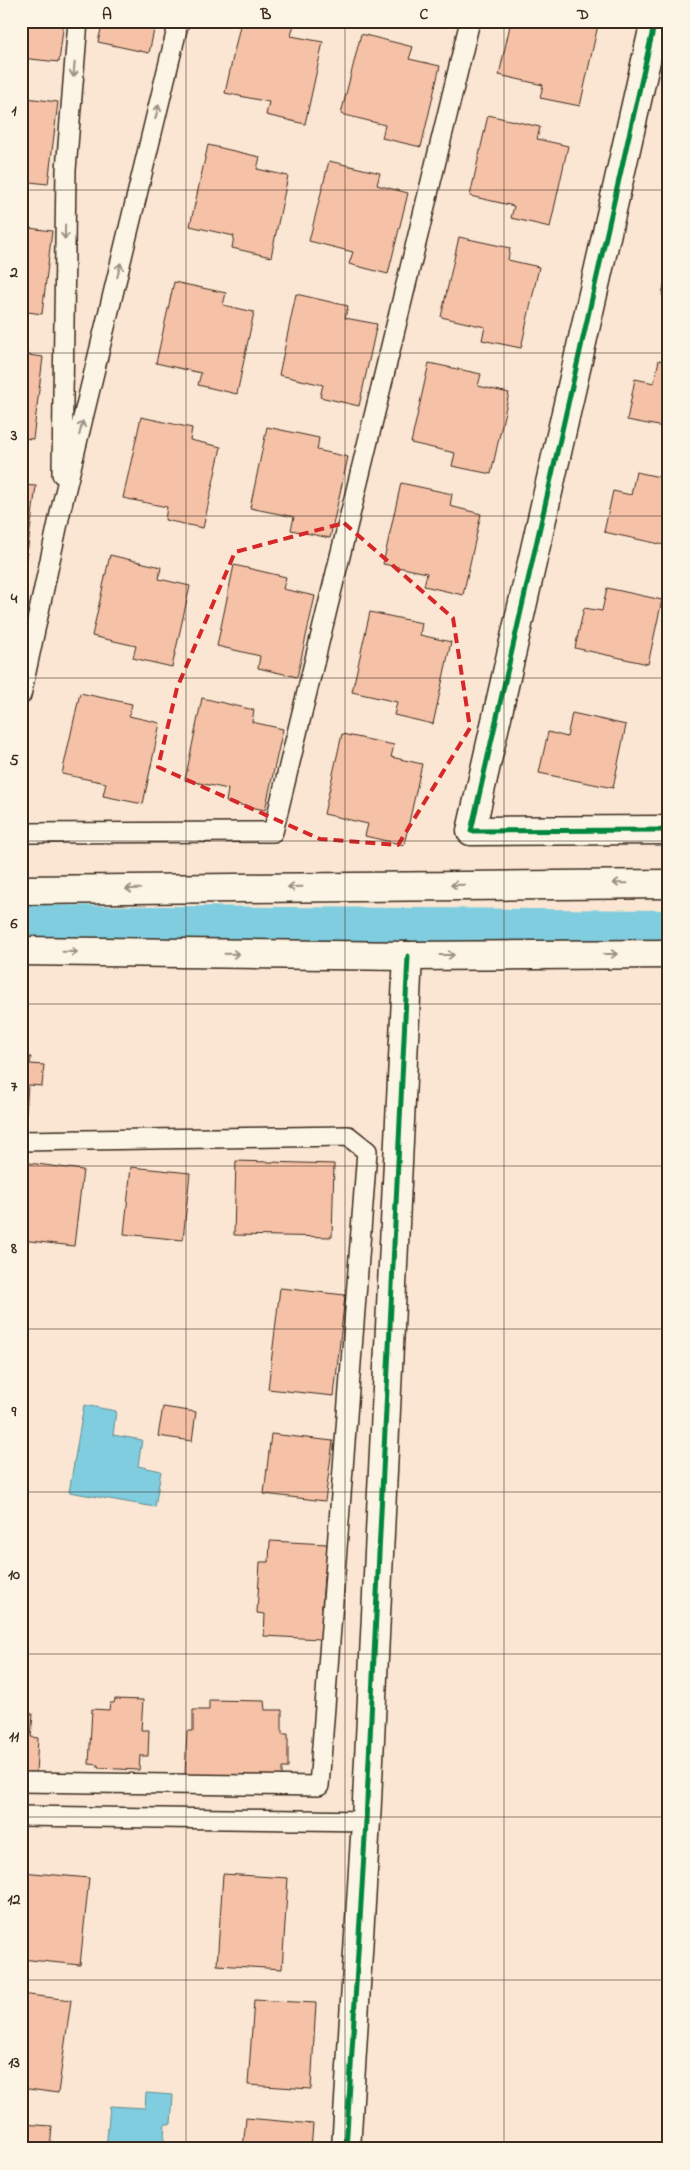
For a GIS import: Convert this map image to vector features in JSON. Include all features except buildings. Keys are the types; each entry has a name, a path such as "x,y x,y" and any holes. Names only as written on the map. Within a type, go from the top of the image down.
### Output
{"street":[{"path":"655,21 471,831 669,830"},
{"path":"21,890 669,884"},
{"path":"21,951 408,956 669,954"},
{"path":"346,2149 366,1821 408,956"}],"lane":[{"path":"61,509 66,170 78,21"},
{"path":"21,696 61,509 179,21"},
{"path":"21,833 272,832 470,21"},
{"path":"21,1141 348,1136 368,1151 319,1786 21,1782"},
{"path":"21,1816 366,1821"}],"highlighted area":[{"path":"344,523 453,618 470,728 398,845 320,839 158,767 177,688 235,552"}],"water":[{"path":"84,1405 116,1411 113,1435 142,1440 138,1466 161,1471 155,1507 69,1492"},
{"path":"146,2093 173,2095 171,2124 165,2124 163,2149 106,2149 110,2106 145,2108"}],"waterway":[{"path":"21,923 669,928"}],"cycle path":[{"path":"655,21 471,831 669,830"},
{"path":"346,2149 366,1821 408,956"}]}
